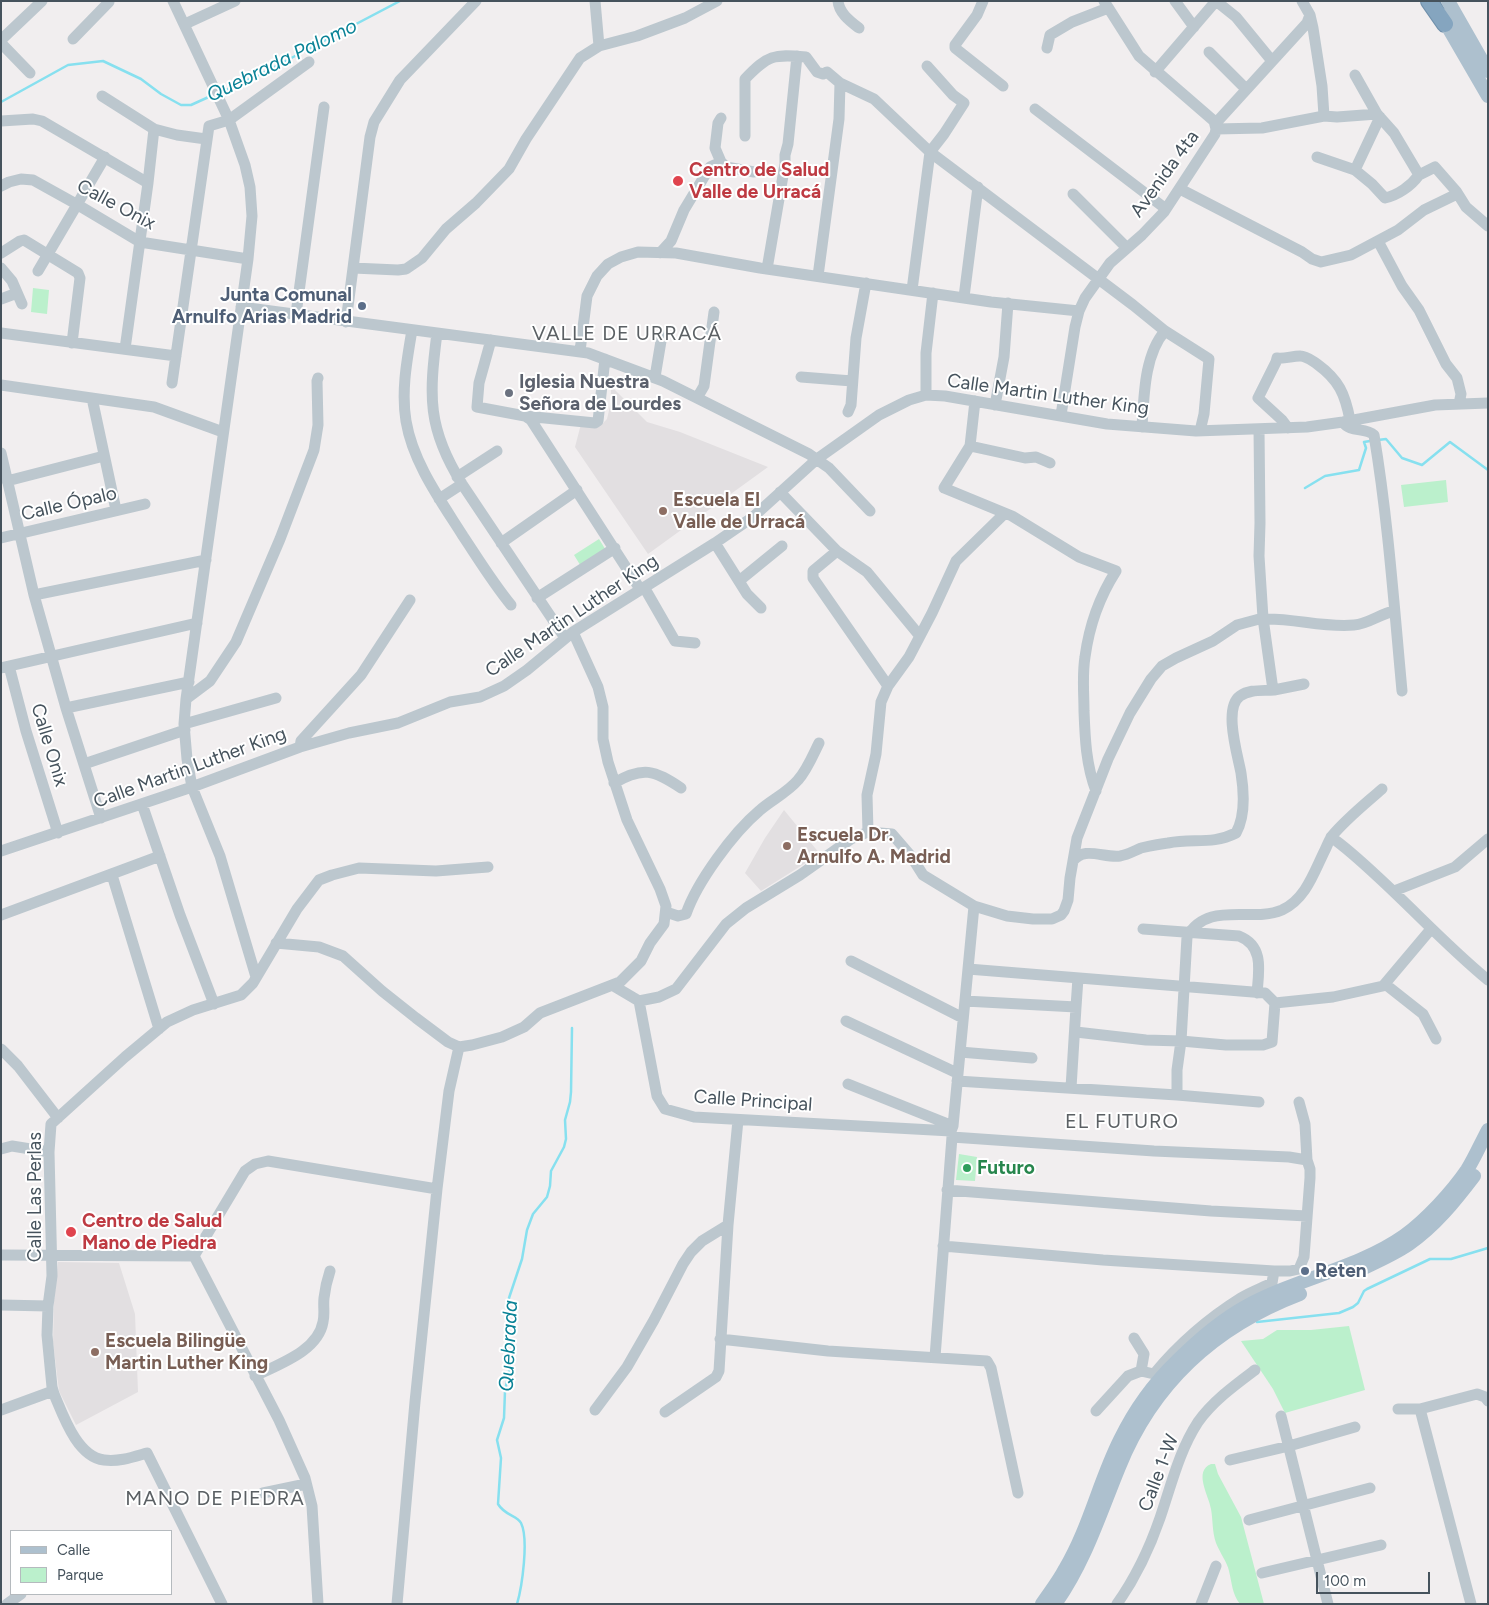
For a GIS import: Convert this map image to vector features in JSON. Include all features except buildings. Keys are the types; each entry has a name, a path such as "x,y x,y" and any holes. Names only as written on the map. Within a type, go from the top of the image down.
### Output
{"highway":[{"path":"1429,1 1445,24"}],"main road":[{"path":"1434,1 1445,24 1488,96"},
{"path":"1448,1 1488,71"},
{"path":"1042,1604 1066,1569 1092,1512 1120,1440 1157,1377 1222,1321 1246,1306 1342,1267 1404,1236 1430,1213 1466,1170 1488,1130"},
{"path":"1056,1604 1091,1540 1129,1444 1156,1401 1183,1368 1216,1339 1252,1316 1381,1260 1409,1244 1434,1224 1456,1199 1474,1175 1488,1150"}],"street":[{"path":"30,73 1,41 42,1"},
{"path":"173,1 230,120 245,165 250,187 252,216 248,259 186,699 185,727 187,759 192,787 220,856 256,977"},
{"path":"185,24 236,1"},
{"path":"346,322 370,137 374,122 400,80 476,1"},
{"path":"595,1 599,46"},
{"path":"353,268 398,270 406,268 422,258 446,229 476,204 504,175 578,60 599,46 637,36 685,18 701,5 717,1"},
{"path":"838,1 848,19 859,28"},
{"path":"983,1 977,15 955,45 955,48 1003,86"},
{"path":"1175,1 1194,27"},
{"path":"1302,1 1310,15 1322,86 1324,116"},
{"path":"73,39 109,2"},
{"path":"1156,72 1216,2 1236,16 1272,61"},
{"path":"1047,48 1050,35 1106,5"},
{"name":"Avenida 4ta","path":"1060,415 1079,311 1085,298 1110,263 1153,224 1166,209 1215,134 1215,126 1139,56 1106,5"},
{"path":"1215,126 1246,89 1307,23 1310,15"},
{"path":"1209,52 1246,89"},
{"path":"745,136 745,79 761,62 778,55 806,57 817,72 823,74 828,72 840,83 874,100 930,152 1165,331 1209,359 1204,414 1200,431"},
{"path":"768,269 788,144 797,56"},
{"path":"172,383 209,126 230,120 309,62"},
{"path":"912,290 930,152 964,103 953,95 927,66"},
{"path":"1355,75 1378,116 1394,133 1419,175"},
{"path":"818,276 839,119 840,83"},
{"path":"102,96 154,129 176,135 206,139"},
{"path":"296,314 324,108"},
{"path":"1035,109 1166,209"},
{"path":"1215,126 1262,128 1324,116 1337,118 1378,116"},
{"path":"1355,170 1378,116"},
{"path":"721,118 718,123 715,148 721,162 726,167 754,172"},
{"path":"1,121 38,119 148,183"},
{"path":"125,349 154,129"},
{"path":"38,270 105,157"},
{"path":"1316,157 1355,170 1385,198 1391,197 1413,183 1419,175 1435,167 1466,207 1488,226"},
{"path":"660,253 671,240 684,210 710,167 721,162"},
{"name":"Calle Onix","path":"1,186 21,179 33,180 140,242 248,259"},
{"path":"964,297 978,187"},
{"path":"1180,189 1316,261 1328,261 1351,255 1398,230 1424,210 1457,194"},
{"path":"1073,194 1127,248"},
{"path":"1,253 22,240 48,253 80,276 72,343"},
{"path":"1378,241 1402,286 1419,310 1446,364 1458,378 1461,394 1459,404"},
{"path":"580,351 587,296 597,276 608,264 621,257 638,252 676,253 933,294 1079,311"},
{"path":"1,268 12,281 19,298 1,299"},
{"path":"848,412 851,405 856,338 866,283"},
{"path":"926,395 926,353 933,294"},
{"path":"995,405 1004,357 1008,304"},
{"path":"241,307 580,351 605,359 655,377 817,459 829,468 870,511"},
{"path":"697,398 704,386 714,312"},
{"path":"412,330 405,376 404,402 406,422 417,456 439,499 495,586 511,604"},
{"path":"1142,427 1145,390 1151,354 1158,339 1165,331"},
{"path":"1,333 176,356"},
{"path":"276,943 319,947 343,956 416,1018 448,1042 459,1047 502,1037 524,1027 540,1013 620,982 641,961 650,943 664,924 666,906 660,889 627,820 608,762 603,739 603,707 598,687 569,635 538,598 459,480 436,431 432,409 432,370 437,333"},
{"path":"655,377 662,335"},
{"path":"491,340 479,383 477,407 524,416 595,423 598,421 605,359"},
{"path":"1288,428 1258,398 1276,362 1276,358 1286,359 1300,356 1308,358 1331,375 1346,398 1347,427 1368,431 1374,435 1384,503 1402,691"},
{"path":"801,377 852,381"},
{"path":"186,699 210,681 226,659 236,642 257,594 314,450 318,431 318,378"},
{"path":"1,385 154,407 223,432"},
{"name":"Calle Martin Luther King","path":"1,851 192,787 300,747 349,733 398,723 450,702 480,697 504,686 527,670 569,635 716,543 753,517 817,459 879,415 909,400 926,395 945,396 1107,424 1200,431 1288,428 1346,421 1435,405 1488,403"},
{"path":"92,398 116,510"},
{"path":"976,401 970,446 944,488 1020,521 1079,557 1116,571 1104,593 1094,619 1085,656 1086,750 1090,775 1096,790"},
{"path":"524,416 531,420 675,641 696,643"},
{"path":"1259,429 1259,556 1264,619 1273,690"},
{"path":"970,446 1025,458 1036,457 1050,463"},
{"path":"439,499 459,480 497,451"},
{"path":"1,453 34,595 53,656 66,708 101,818"},
{"path":"8,481 104,456"},
{"path":"501,544 577,490"},
{"path":"780,492 837,551 867,572 920,635"},
{"name":"Calle Ópalo","path":"1,538 145,504"},
{"path":"868,832 868,795 876,754 881,702 888,686 908,657 932,613 956,561 1004,514"},
{"path":"716,543 747,594 761,608"},
{"path":"739,580 782,546"},
{"path":"538,598 615,548"},
{"path":"837,551 813,571 813,578 888,686"},
{"path":"34,595 206,560"},
{"path":"300,747 301,741 361,675 410,600"},
{"path":"612,985 639,1001 659,997 676,989 726,924 746,908 800,875 851,839 868,832 892,834 911,856 923,875 974,906 1016,917 1033,919 1057,918 1066,906 1078,838 1108,759 1130,713 1162,666 1213,641 1238,625 1264,619 1287,619 1341,626 1354,625 1394,611"},
{"path":"3,667 197,623"},
{"name":"Calle Onix","path":"3,667 26,731 58,833"},
{"path":"66,708 189,682"},
{"path":"1073,862 1077,856 1083,853 1116,856 1154,845 1225,839 1236,833 1241,820 1242,793 1241,775 1234,740 1233,707 1238,696 1250,691 1273,690 1304,684"},
{"path":"84,764 185,727 276,698"},
{"path":"666,912 678,916 686,914 717,858 758,811 799,780 819,743"},
{"path":"614,783 627,775 642,771 652,772 665,777 681,788"},
{"path":"1177,1095 1177,1070 1181,1040 1187,936 1208,918 1216,915 1264,914 1280,910 1294,903 1314,876 1331,837 1357,810 1382,789"},
{"path":"142,804 214,1004"},
{"path":"1331,837 1394,891 1455,952 1488,980"},
{"path":"1394,891 1455,867 1488,839"},
{"path":"1,915 160,856"},
{"name":"Calle Las Perlas","path":"222,1604 146,1453 119,1460 102,1460 95,1457 84,1449 70,1432 53,1391 47,1335 52,1276 48,1152 51,1124 167,1022 193,1010 241,995 256,977 297,908 319,880 359,868 436,871 488,867"},
{"path":"112,875 159,1029"},
{"path":"935,1357 952,1131 974,906"},
{"path":"1143,928 1239,936 1248,939 1253,944 1257,954 1259,967 1257,993"},
{"path":"968,969 1264,993 1275,1003 1358,993 1383,986 1431,928"},
{"path":"851,961 963,1018"},
{"path":"1071,1088 1078,978"},
{"path":"1385,984 1423,1014 1436,1039"},
{"name":"Calle Principal","path":"639,1001 656,1096 665,1109 694,1117 952,1131 1154,1151 1289,1157 1307,1160"},
{"path":"965,1001 1076,1007"},
{"path":"1076,1032 1146,1040 1181,1040 1226,1045 1268,1044 1272,1042 1275,1003"},
{"path":"846,1021 957,1077 1071,1088 1259,1102"},
{"path":"398,1604 415,1402 437,1190 449,1092 459,1047"},
{"path":"1,1049 18,1066 58,1118"},
{"path":"960,1052 1032,1058"},
{"path":"848,1084 952,1131"},
{"path":"943,1246 1103,1260 1274,1271 1290,1271 1299,1268 1304,1256 1310,1169 1307,1160 1305,1124 1299,1102"},
{"path":"665,1412 716,1377 719,1371 728,1225 738,1120"},
{"path":"1,1148 12,1146 48,1152"},
{"path":"194,1256 245,1171 249,1167 261,1162 288,1164 437,1190"},
{"path":"947,1190 1212,1211 1307,1216"},
{"path":"596,1410 627,1367 691,1252 702,1241 728,1225"},
{"path":"1,1255 194,1256"},
{"path":"194,1256 279,1420 306,1484 312,1506 318,1604"},
{"path":"255,1376 290,1358 316,1339 323,1322 324,1298 330,1271"},
{"path":"1096,1412 1128,1376 1140,1371 1157,1377 1174,1352 1227,1308 1243,1297 1272,1283 1274,1271"},
{"path":"1,1305 48,1306"},
{"path":"1134,1338 1144,1354 1140,1371"},
{"path":"720,1339 828,1351 987,1361 991,1368 1018,1493"},
{"name":"Calle 1-W","path":"1117,1604 1134,1579 1145,1557 1180,1458 1198,1422 1229,1390 1255,1370"},
{"path":"1,1410 53,1391"},
{"path":"1398,1409 1420,1409 1477,1394 1486,1399"},
{"path":"1420,1409 1471,1604"},
{"path":"1281,1416 1328,1604"},
{"path":"1230,1460 1289,1446 1355,1427"},
{"path":"263,1493 306,1484"},
{"path":"1249,1520 1303,1504 1370,1488"},
{"path":"1262,1573 1382,1545"},
{"path":"1201,1604 1216,1566"},
{"path":"7,1604 20,1595"}],"shaded area":[{"name":"Escuela El Valle de Urracá","path":"611,386 647,422 680,432 768,467 648,554 575,447 581,424 602,424 607,419 611,402"},
{"name":"Escuela Dr. Arnulfo A. Madrid","path":"784,810 820,854 761,891 745,873"},
{"name":"Escuela Bilingüe Martin Luther King","path":"58,1262 119,1263 135,1314 138,1392 76,1425 59,1391 53,1342 54,1300"}],"green space":[{"path":"33,288 49,290 47,314 31,312"},
{"path":"1446,480 1448,502 1404,507 1401,485"},
{"path":"599,539 607,552 582,568 574,555"},
{"name":"Futuro","path":"959,1154 977,1157 975,1181 956,1180"},
{"path":"1349,1326 1365,1390 1285,1413 1273,1389 1241,1341 1263,1339 1277,1330 1311,1330"},
{"path":"1211,1464 1215,1464 1218,1474 1241,1517 1264,1604 1240,1604 1237,1600 1228,1568 1215,1539 1211,1509 1204,1484 1203,1472"}],"waterway":[{"name":"Quebrada Palomo","path":"221,92 257,76 400,1"},
{"name":"Quebrada Palomo","path":"1,102 68,65 103,61 141,79 161,94 181,105 191,105 213,95"},
{"path":"1378,440 1386,439 1402,458 1422,465 1450,442 1488,470"},
{"path":"1305,488 1325,476 1359,470 1366,448 1364,442 1370,441"},
{"name":"Quebrada","path":"517,1604 525,1551 523,1530 519,1520 504,1511 498,1504 501,1458 497,1440 504,1418 505,1391 510,1362 506,1344 509,1298 522,1259 527,1230 533,1214 547,1197 551,1171 564,1147 566,1139 565,1120 571,1092 572,1028"},
{"path":"1257,1322 1339,1313 1358,1303 1367,1289 1430,1259 1451,1259 1488,1248"}],"place":[{"name":"Centro de Salud Valle de Urracá","path":"678,181"},
{"name":"Junta Comunal Arnulfo Arias Madrid","path":"362,306"},
{"name":"Iglesia Nuestra Señora de Lourdes","path":"509,393"},
{"name":"Escuela El Valle de Urracá","path":"663,511"},
{"name":"Escuela Dr. Arnulfo A. Madrid","path":"787,846"},
{"name":"Futuro","path":"967,1168"},
{"name":"Centro de Salud Mano de Piedra","path":"71,1232"},
{"name":"Reten","path":"1305,1271"},
{"name":"Escuela Bilingüe Martin Luther King","path":"95,1352"}],"district":[{"name":"VALLE DE URRACÁ","path":"627,334"},
{"name":"EL FUTURO","path":"1122,1122"},
{"name":"MANO DE PIEDRA","path":"215,1499"}]}
